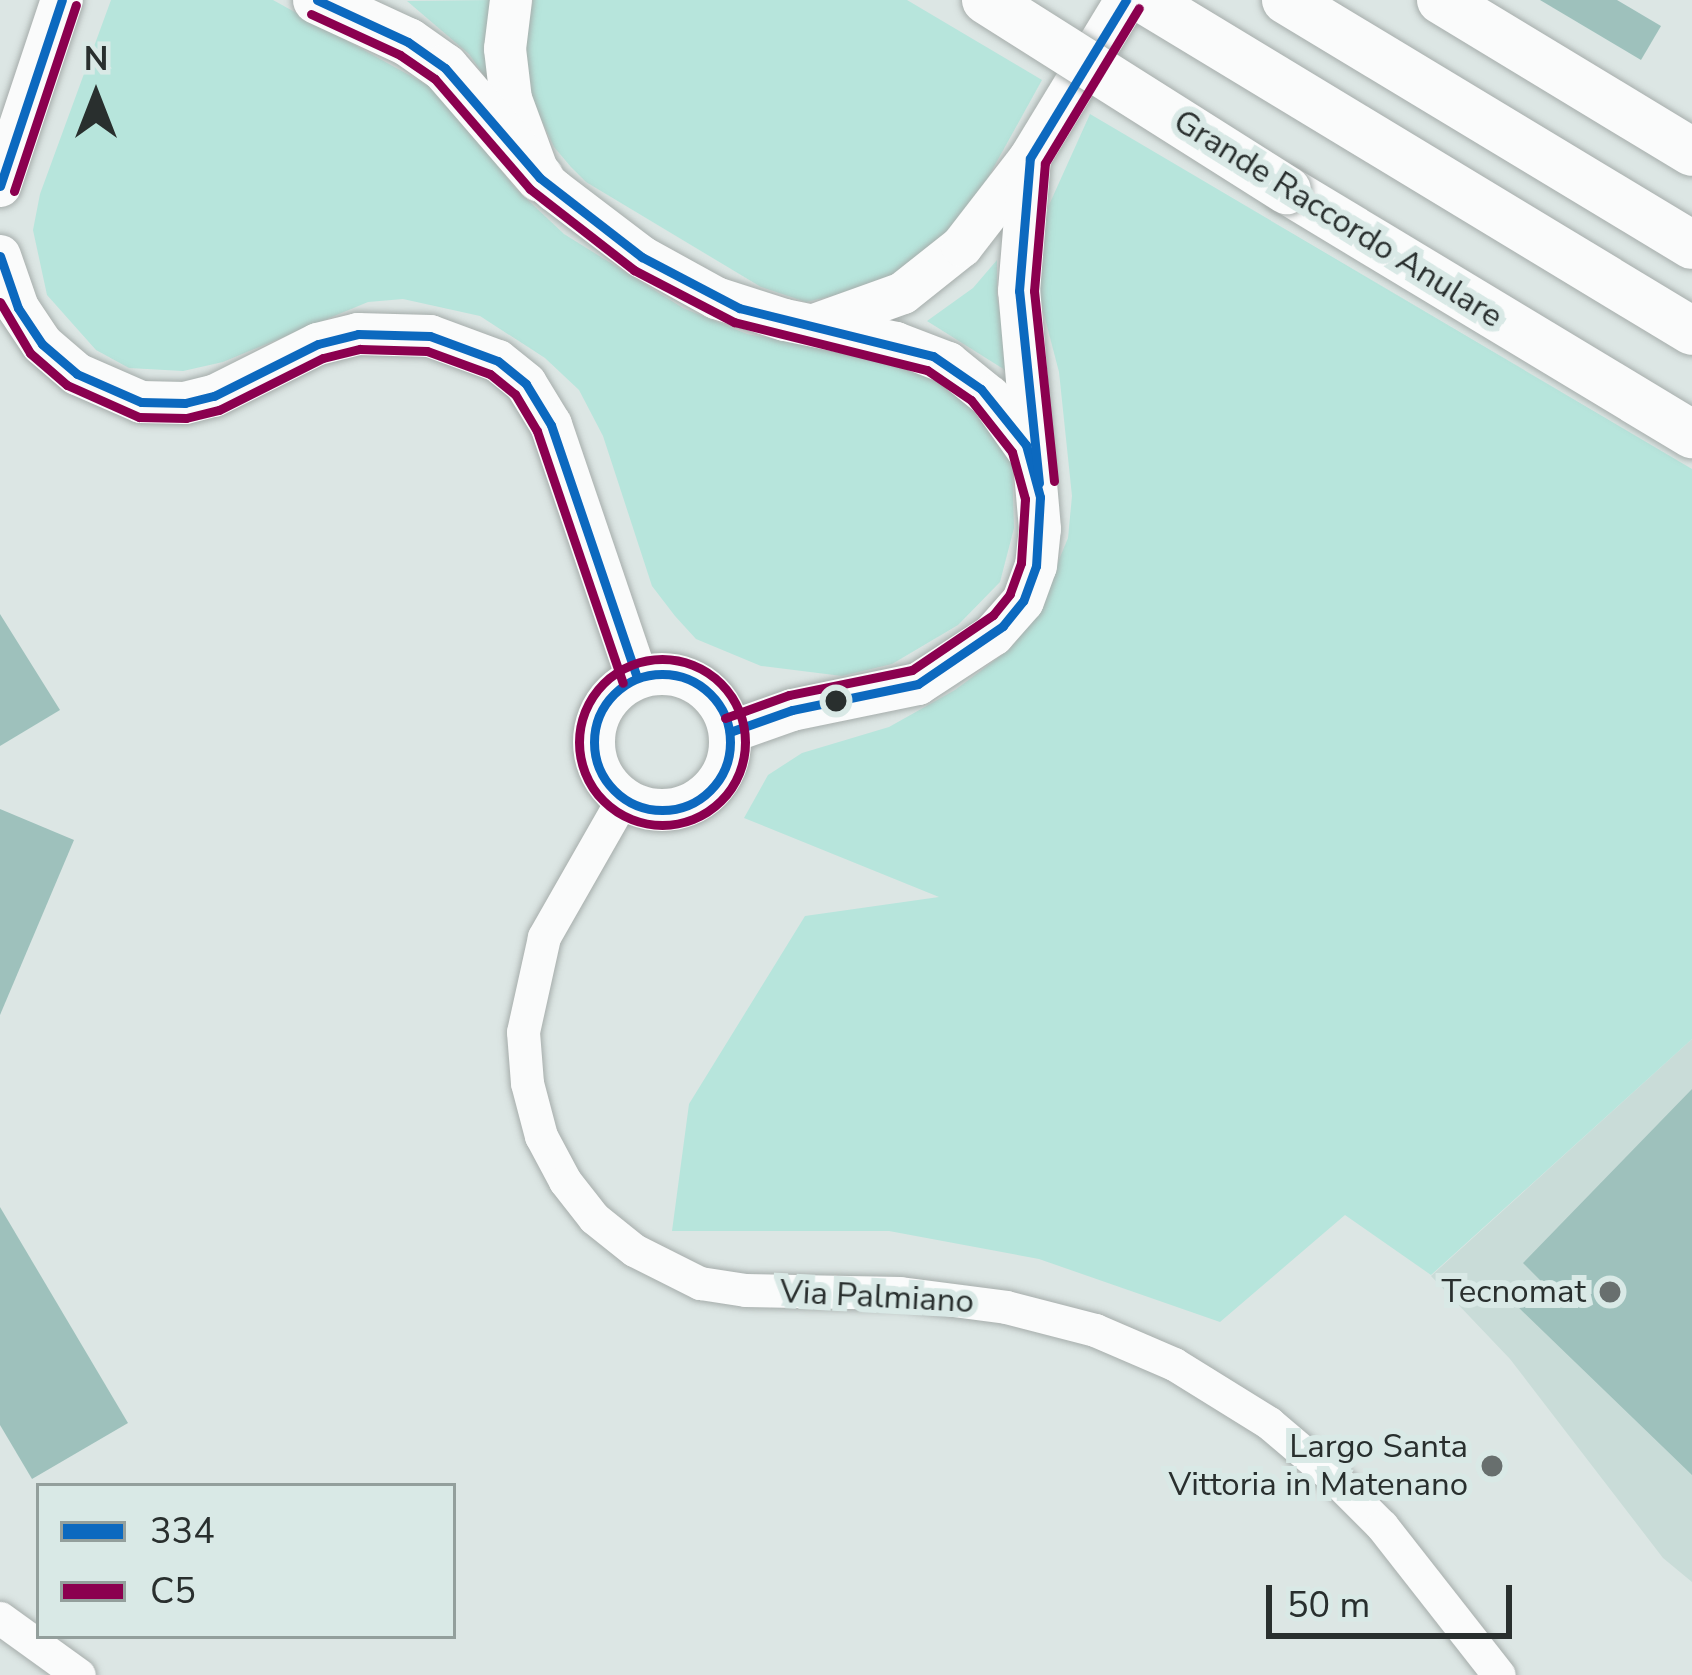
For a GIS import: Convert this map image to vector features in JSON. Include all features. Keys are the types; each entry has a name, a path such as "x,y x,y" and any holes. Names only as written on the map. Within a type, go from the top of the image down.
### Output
{"highway":[{"path":"317,0 408,43 446,68 540,178"},
{"name":"Grande Raccordo Anulare","path":"986,0 1287,190 1692,434"},
{"path":"1145,0 1692,331"},
{"path":"1286,0 1692,245"},
{"path":"1441,0 1692,152"}],"main road":[{"path":"0,186 62,0"},
{"path":"512,0 507,73 540,178 604,231 682,280 739,308 896,343 949,364 990,398 1034,461"},
{"path":"810,325 858,313 929,276 973,235 1030,158 1126,0"},
{"path":"730,732 792,710 918,684 1003,626 1023,601 1036,566 1040,497 1019,291 1030,158"},
{"path":"0,256 22,316 42,344 93,383 141,402 185,404 214,396 318,344 370,333 444,339 506,367 531,391 551,425 638,678"},
{"path":"679,676 698,684 714,698 730,732 724,772 692,804 647,809 622,800 598,768 596,725 619,689 638,678 679,676"}],"street":[{"name":"Via Palmiano","path":"622,800 544,937 524,1032 527,1083 541,1136 594,1218 650,1260 700,1282 974,1301 1095,1330 1174,1364 1254,1412 1336,1479 1382,1526 1499,1675"},
{"path":"0,1618 80,1675"}],"shaded area":[{"path":"1692,1039 1692,1582 1663,1558 1510,1359 1431,1276"}],"green space":[{"path":"111,0 273,0 438,91 515,188 564,234 683,308 747,334 886,360 933,377 970,400 1012,461 1014,528 1000,582 958,625 892,664 842,676 761,666 696,639 675,616 652,586 603,436 579,390 545,358 480,316 403,299 368,302 223,362 183,371 129,368 96,350 47,295 33,230 40,194"},
{"path":"495,0 490,84 469,54 407,1"},
{"path":"533,0 907,0 1042,80 985,183 941,240 879,285 806,302 761,287 586,182 571,167 554,147 532,99 524,50"},
{"path":"1090,114 1692,469 1692,1039 1431,1275 1345,1215 1220,1322 1039,1259 889,1231 672,1231 689,1104 805,916 939,897 744,818 768,775 802,753 889,727 955,690 1010,649 1036,615 1068,538 1072,496 1059,372 1036,284 1039,243 1049,205"},
{"path":"997,260 997,298 1013,375 927,321 973,288"}],"building":[{"path":"1540,0 1617,0 1661,26 1641,60"},
{"path":"0,614 60,710 0,746"},
{"path":"0,809 74,840 0,1015"},
{"name":"Tecnomat","path":"1692,1089 1692,1475 1516,1305 1540,1280 1523,1263"},
{"path":"0,1207 128,1423 32,1479 0,1425"}],"transit line":[{"name":"334","path":"0,186 62,0"},
{"name":"334","path":"317,0 408,42 445,68 540,178 642,257 739,308 933,356 981,389 1026,445 1040,497 1036,566 1023,601 1003,626 918,684 792,710 730,732"},
{"name":"334","path":"1039,483 1019,291 1030,158 1126,0"},
{"name":"C5","path":"14,191 76,5"},
{"name":"C5","path":"1054,481 1034,291 1045,163 1139,8"},
{"name":"C5","path":"311,14 400,55 435,79 530,189 634,270 734,322 927,370 971,400 1012,452 1025,499 1021,563 1010,594 993,615 912,670 789,695 725,718"},
{"name":"334","path":"0,256 18,308 42,344 77,374 141,402 185,403 214,396 318,344 358,334 430,336 498,361 526,384 551,425 637,678"},
{"name":"C5","path":"0,302 30,353 67,385 139,417 186,418 219,410 323,358 360,349 427,351 490,374 515,394 537,431 623,683"},
{"name":"C5","path":"662,659 694,665 721,683 739,710 745,742 739,774 721,801 694,819 662,825 630,819 603,801 585,774 579,742 585,710 603,683 630,665 662,659"},
{"name":"334","path":"662,674 688,679 710,694 725,716 730,742 725,768 710,790 688,805 662,810 636,805 614,790 599,768 594,742 599,716 614,694 636,679 662,674"}],"place":[{"name":"Tecnomat","path":"1610,1292"},
{"name":"Largo Santa Vittoria in Matenano","path":"1492,1466"}]}
